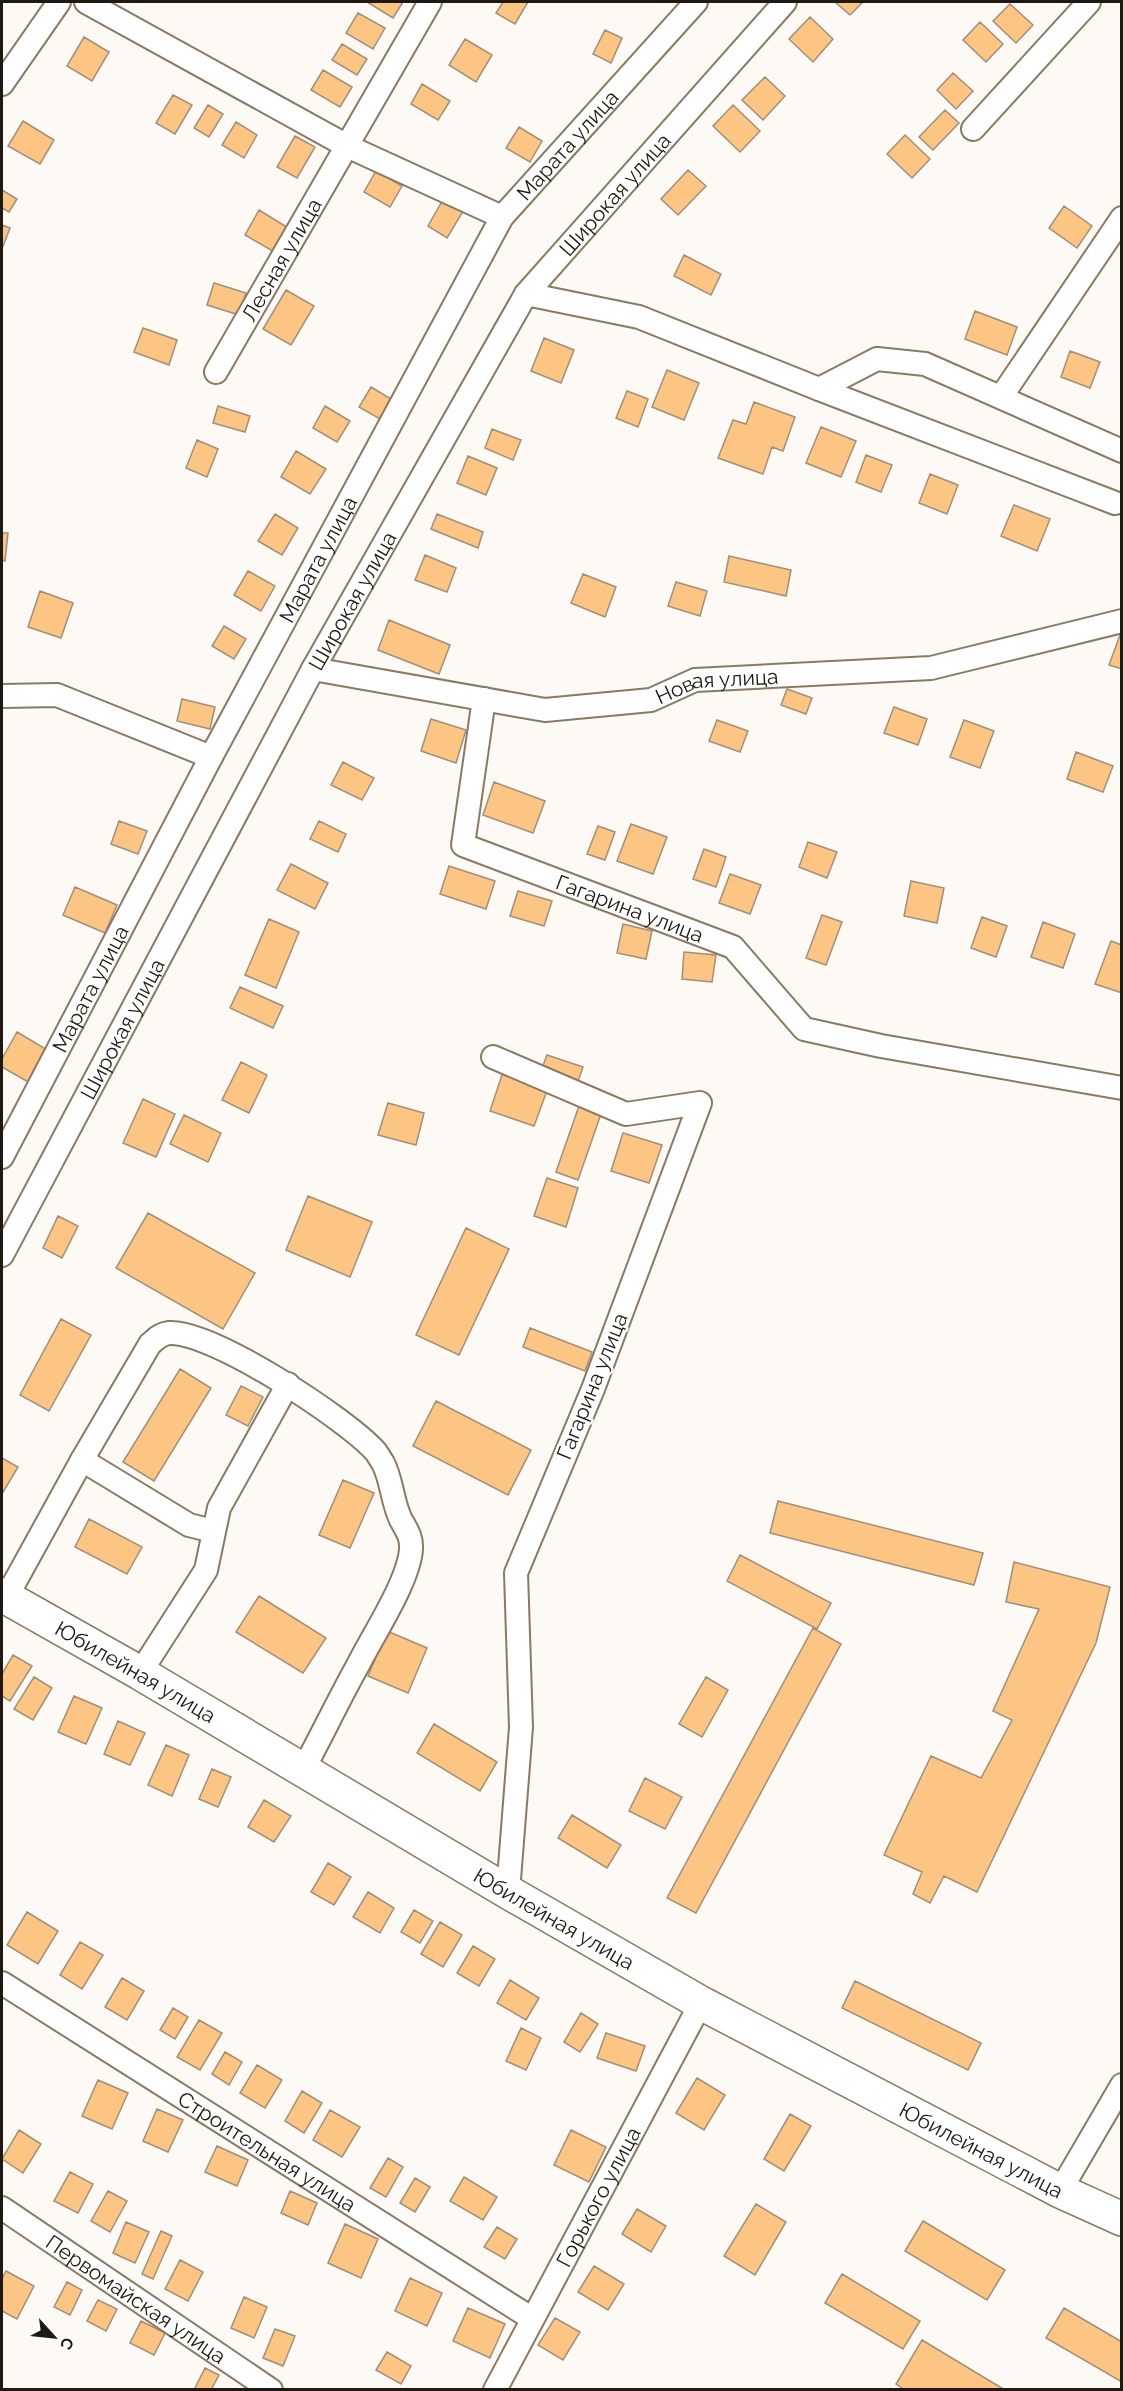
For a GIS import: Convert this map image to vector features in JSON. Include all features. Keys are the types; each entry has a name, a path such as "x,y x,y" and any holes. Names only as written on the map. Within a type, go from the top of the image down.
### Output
{"main road":[{"name":"Юбилейная улица","path":"4,1597 141,1673 508,1892 701,2003 1060,2191 1122,2219"}],"street":[{"path":"2,84 59,2"},
{"path":"86,2 347,146 502,217"},
{"name":"Лесная улица","path":"216,372 430,2"},
{"name":"Марата улица","path":"2,1157 211,757 502,217 696,2"},
{"name":"Широкая улица","path":"2,1255 313,669 526,294 785,2"},
{"path":"974,129 1089,2"},
{"path":"1001,397 1122,218"},
{"path":"526,294 639,317 1115,503"},
{"path":"819,389 877,358 925,364 1122,451"},
{"name":"Новая улица","path":"313,669 545,710 651,700 695,680 932,668 1122,621"},
{"path":"2,696 57,695 211,757"},
{"name":"Гагарина улица","path":"484,699 463,845 733,947 804,1029 881,1046 1122,1088"},
{"name":"Гагарина улица","path":"493,1057 626,1113 700,1104 593,1389 516,1573 521,1727 508,1892"},
{"path":"4,1597 150,1344 159,1335 187,1334 222,1349 288,1384 344,1424 375,1452 384,1465 400,1518 409,1534 411,1549 408,1565 393,1600 303,1770"},
{"path":"141,1673 206,1570 219,1508 288,1384"},
{"path":"82,1460 180,1521 213,1531"},
{"name":"Строительная улица","path":"2,1983 531,2318"},
{"name":"Горького улица","path":"495,2390 531,2318 701,2003"},
{"path":"1060,2191 1122,2085"},
{"name":"Первомайская улица","path":"2,2208 271,2390"}],"building":[{"path":"367,2 403,2 393,18"},
{"path":"503,2 528,2 515,24 496,13"},
{"path":"835,2 863,2 850,15"},
{"path":"1010,4 1033,25 1016,43 993,21"},
{"path":"358,13 385,28 373,49 346,33"},
{"path":"810,17 833,39 813,62 789,39"},
{"path":"980,22 1003,44 986,62 963,40"},
{"path":"605,30 622,38 611,63 593,54"},
{"path":"84,37 109,52 92,81 67,66"},
{"path":"465,39 492,55 476,82 449,65"},
{"path":"342,44 367,59 357,75 332,60"},
{"path":"323,70 352,87 340,107 311,90"},
{"path":"953,73 973,91 956,109 937,90"},
{"path":"765,77 785,96 763,120 742,100"},
{"path":"422,84 450,101 438,120 411,104"},
{"path":"173,95 192,105 175,134 156,123"},
{"path":"208,105 223,114 209,137 194,128"},
{"path":"733,105 760,131 740,152 713,126"},
{"path":"945,110 959,123 933,150 919,137"},
{"path":"23,121 54,140 40,164 8,146"},
{"path":"236,122 257,135 244,158 222,145"},
{"path":"519,127 542,141 530,162 506,148"},
{"path":"905,135 930,159 912,178 887,154"},
{"path":"295,136 315,147 297,178 277,167"},
{"path":"688,170 706,186 678,215 661,199"},
{"path":"376,171 402,186 390,207 364,192"},
{"path":"2,190 17,199 9,212 2,208"},
{"path":"445,196 465,208 447,238 428,226"},
{"path":"1064,206 1092,226 1077,248 1049,228"},
{"path":"259,210 290,229 276,253 245,235"},
{"path":"2,225 10,228 2,249"},
{"path":"684,255 721,274 711,295 674,276"},
{"path":"214,283 246,293 239,315 207,305"},
{"path":"286,290 314,306 291,345 263,329"},
{"path":"975,311 1017,327 1007,355 965,339"},
{"path":"143,328 177,340 169,365 134,352"},
{"path":"544,338 574,350 561,383 531,371"},
{"path":"1070,351 1100,362 1090,388 1061,377"},
{"path":"667,370 699,383 684,420 652,407"},
{"path":"371,387 391,399 380,419 359,407"},
{"path":"627,391 648,399 638,427 616,418"},
{"path":"754,402 795,417 783,451 772,447 763,474 718,458 733,420 746,424"},
{"path":"218,406 250,416 245,432 213,423"},
{"path":"325,406 350,421 337,442 313,428"},
{"path":"821,427 856,441 841,477 806,463"},
{"path":"492,429 521,440 513,460 485,448"},
{"path":"197,440 218,449 207,477 186,468"},
{"path":"296,451 326,469 310,494 281,477"},
{"path":"866,455 892,465 881,492 856,482"},
{"path":"468,456 497,468 486,495 457,483"},
{"path":"930,474 958,485 947,514 919,503"},
{"path":"1014,505 1050,519 1037,551 1001,536"},
{"path":"275,514 298,528 282,555 258,541"},
{"path":"437,514 483,532 478,548 431,529"},
{"path":"2,533 8,533 5,561 2,560"},
{"path":"425,555 456,568 447,592 415,580"},
{"path":"729,556 791,570 786,596 724,582"},
{"path":"248,571 275,586 261,611 234,595"},
{"path":"583,574 616,587 605,617 571,603"},
{"path":"676,582 707,591 700,616 668,606"},
{"path":"40,591 73,603 61,638 28,627"},
{"path":"389,620 450,645 439,674 378,650"},
{"path":"224,626 246,639 234,659 212,646"},
{"path":"1120,635 1122,636 1122,669 1109,665"},
{"path":"787,689 812,698 806,714 781,705"},
{"path":"182,699 215,707 210,729 177,721"},
{"path":"894,707 927,719 918,745 884,733"},
{"path":"431,719 466,730 456,763 421,751"},
{"path":"717,720 748,731 740,752 709,741"},
{"path":"964,720 994,731 980,768 950,757"},
{"path":"1076,752 1113,766 1103,792 1067,779"},
{"path":"343,762 374,778 362,800 331,785"},
{"path":"494,782 545,801 533,833 483,815"},
{"path":"119,821 147,831 138,854 111,844"},
{"path":"319,821 346,834 338,852 310,839"},
{"path":"631,824 667,837 653,874 617,861"},
{"path":"598,826 615,832 605,860 587,854"},
{"path":"808,842 837,852 827,878 799,867"},
{"path":"704,849 726,857 716,887 693,879"},
{"path":"291,864 328,883 315,909 277,890"},
{"path":"449,866 495,881 486,909 440,894"},
{"path":"730,874 761,885 750,914 719,903"},
{"path":"911,881 944,888 937,923 904,916"},
{"path":"75,887 117,905 105,933 63,915"},
{"path":"518,891 552,901 544,926 510,916"},
{"path":"822,915 842,922 826,965 806,958"},
{"path":"982,917 1007,926 996,957 971,948"},
{"path":"269,919 299,932 276,988 245,975"},
{"path":"1043,922 1075,934 1063,968 1031,957"},
{"path":"623,924 652,931 646,959 617,953"},
{"path":"1111,941 1122,945 1122,993 1095,984"},
{"path":"684,952 716,955 712,982 682,979"},
{"path":"240,987 283,1006 273,1028 230,1008"},
{"path":"17,1032 49,1051 30,1083 2,1067 2,1059"},
{"path":"547,1055 583,1067 578,1081 542,1068"},
{"path":"241,1062 267,1075 249,1113 222,1100"},
{"path":"503,1072 548,1088 534,1126 490,1111"},
{"path":"143,1099 175,1114 156,1157 123,1143"},
{"path":"388,1103 424,1113 416,1145 378,1135"},
{"path":"579,1106 601,1114 578,1180 556,1172"},
{"path":"184,1115 221,1133 208,1162 170,1144"},
{"path":"623,1133 662,1145 649,1183 611,1171"},
{"path":"547,1178 578,1188 566,1227 534,1216"},
{"path":"308,1196 372,1222 350,1277 286,1250"},
{"path":"148,1213 255,1273 223,1329 116,1268"},
{"path":"58,1216 78,1226 62,1258 43,1248"},
{"path":"466,1228 509,1249 459,1355 416,1335"},
{"path":"61,1319 91,1335 49,1411 20,1395"},
{"path":"530,1328 592,1352 585,1371 523,1347"},
{"path":"180,1369 211,1388 154,1481 123,1462"},
{"path":"241,1386 263,1397 248,1426 226,1415"},
{"path":"436,1401 531,1450 508,1495 413,1446"},
{"path":"2,1458 18,1467 2,1494"},
{"path":"343,1480 374,1493 350,1548 319,1535"},
{"path":"778,1501 983,1553 974,1585 770,1533"},
{"path":"89,1519 142,1547 127,1574 75,1547"},
{"path":"740,1555 831,1603 817,1629 727,1581"},
{"path":"1014,1562 1110,1587 1096,1643 977,1892 944,1876 930,1903 913,1894 922,1872 884,1855 931,1756 981,1778 1012,1720 993,1711 1039,1609 1006,1602"},
{"path":"259,1596 326,1638 303,1673 236,1632"},
{"path":"813,1628 841,1644 696,1913 667,1898"},
{"path":"387,1631 427,1648 408,1693 368,1676"},
{"path":"13,1655 32,1666 10,1701 2,1696 2,1674"},
{"path":"34,1677 52,1688 33,1720 14,1709"},
{"path":"706,1677 728,1690 702,1737 679,1724"},
{"path":"74,1696 102,1708 86,1744 58,1732"},
{"path":"118,1721 145,1733 130,1765 104,1754"},
{"path":"434,1724 497,1762 480,1791 417,1753"},
{"path":"166,1745 189,1755 172,1796 148,1785"},
{"path":"212,1769 231,1777 218,1807 199,1799"},
{"path":"645,1778 682,1797 665,1829 629,1811"},
{"path":"264,1800 291,1816 274,1842 248,1827"},
{"path":"572,1815 621,1845 607,1868 558,1838"},
{"path":"328,1863 351,1877 334,1905 311,1892"},
{"path":"368,1892 394,1908 380,1933 353,1917"},
{"path":"414,1910 433,1921 420,1943 401,1932"},
{"path":"27,1912 58,1931 38,1964 7,1945"},
{"path":"440,1922 462,1935 443,1967 421,1954"},
{"path":"80,1942 103,1955 82,1989 60,1975"},
{"path":"473,1946 495,1959 479,1986 457,1973"},
{"path":"122,1978 144,1991 127,2020 105,2007"},
{"path":"510,1980 539,1998 526,2020 497,2003"},
{"path":"855,1981 981,2043 968,2070 842,2008"},
{"path":"173,2008 188,2017 175,2039 160,2030"},
{"path":"581,2013 598,2024 580,2052 564,2042"},
{"path":"199,2020 222,2033 200,2070 177,2057"},
{"path":"521,2028 541,2038 526,2070 506,2061"},
{"path":"606,2033 645,2046 636,2071 597,2058"},
{"path":"225,2052 242,2062 229,2085 212,2074"},
{"path":"257,2065 282,2080 265,2108 240,2093"},
{"path":"697,2078 725,2095 704,2130 676,2113"},
{"path":"98,2080 128,2093 112,2129 82,2116"},
{"path":"302,2091 322,2103 304,2133 285,2121"},
{"path":"157,2109 183,2120 168,2152 143,2141"},
{"path":"330,2110 360,2127 342,2157 313,2140"},
{"path":"790,2114 811,2126 784,2171 764,2159"},
{"path":"19,2130 41,2144 23,2173 2,2159"},
{"path":"571,2130 606,2147 589,2182 554,2165"},
{"path":"217,2146 248,2160 237,2186 205,2172"},
{"path":"388,2158 403,2167 386,2197 370,2188"},
{"path":"70,2172 93,2184 78,2213 54,2201"},
{"path":"464,2177 497,2197 483,2220 450,2201"},
{"path":"415,2178 430,2187 415,2212 400,2203"},
{"path":"108,2191 127,2201 110,2232 91,2221"},
{"path":"290,2191 317,2203 308,2225 281,2213"},
{"path":"756,2204 786,2222 755,2275 724,2256"},
{"path":"637,2209 666,2226 651,2252 622,2234"},
{"path":"923,2221 1005,2270 987,2300 905,2251"},
{"path":"126,2222 149,2232 135,2263 113,2253"},
{"path":"345,2224 378,2239 361,2278 328,2263"},
{"path":"497,2227 517,2239 505,2259 484,2247"},
{"path":"161,2231 172,2236 153,2279 142,2274"},
{"path":"180,2260 203,2272 188,2301 165,2289"},
{"path":"594,2266 624,2284 608,2310 578,2292"},
{"path":"6,2271 34,2286 17,2319 2,2311 2,2279"},
{"path":"842,2274 920,2321 903,2349 825,2303"},
{"path":"410,2278 442,2293 427,2326 395,2311"},
{"path":"67,2282 82,2290 70,2315 54,2307"},
{"path":"244,2297 267,2307 254,2338 231,2328"},
{"path":"98,2300 117,2309 106,2331 87,2321"},
{"path":"468,2308 505,2324 490,2358 453,2341"},
{"path":"1064,2308 1122,2342 1122,2382 1046,2338"},
{"path":"555,2318 580,2332 563,2360 538,2345"},
{"path":"141,2321 165,2333 154,2355 130,2343"},
{"path":"275,2329 295,2336 283,2366 263,2358"},
{"path":"922,2340 1005,2390 905,2390 896,2384"},
{"path":"387,2352 411,2366 401,2384 376,2370"},
{"path":"205,2368 219,2375 211,2390 194,2390"}]}
